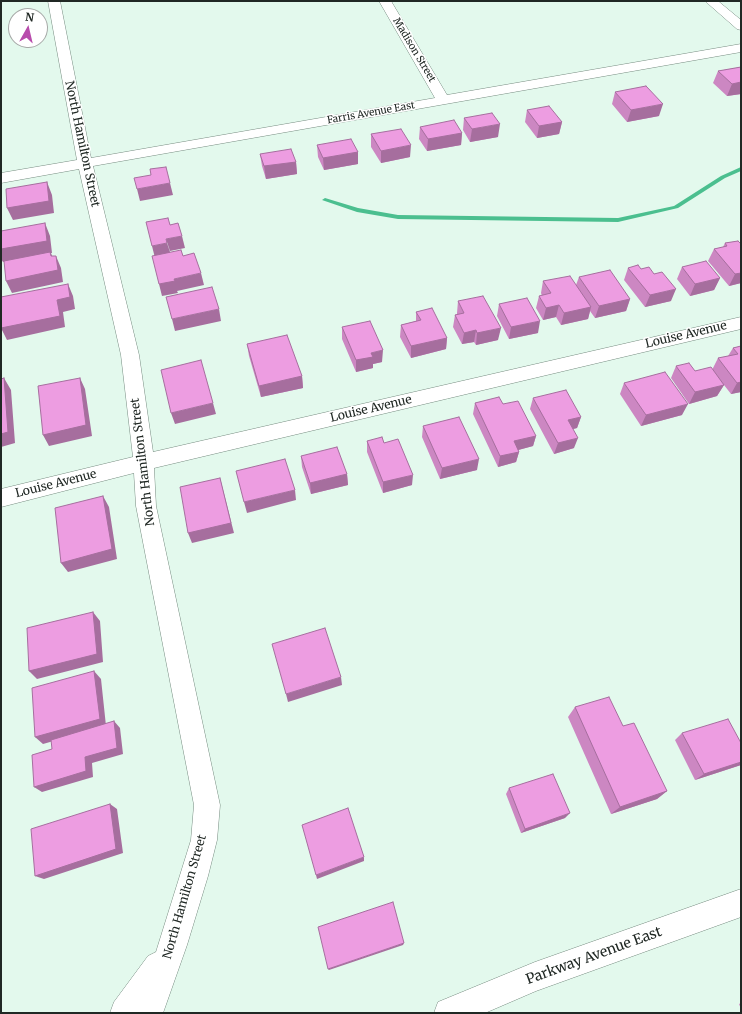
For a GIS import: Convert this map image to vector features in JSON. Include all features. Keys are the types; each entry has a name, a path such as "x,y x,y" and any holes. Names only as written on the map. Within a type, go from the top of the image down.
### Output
{"street":[{"name":"North Hamilton Street","path":"54,1 85,164 130,355 144,463 146,506 207,805 204,840 173,945 148,1013"},
{"name":"Madison Street","path":"385,1 443,100"},
{"path":"711,1 741,26"},
{"name":"Farris Avenue East","path":"1,178 741,48"},
{"name":"Louise Avenue","path":"1,498 741,323"},
{"name":"Parkway Avenue East","path":"449,1013 535,978 741,903"},
{"path":"125,1013 173,945"}],"building":[{"path":"741,67 741,82 732,84 718,71"},
{"path":"646,86 663,104 631,110 615,92"},
{"path":"549,106 562,122 539,126 527,110"},
{"path":"492,113 500,124 472,129 464,118"},
{"path":"454,120 462,133 428,139 420,127"},
{"path":"401,129 411,145 381,151 371,134"},
{"path":"351,139 358,152 323,158 317,145"},
{"path":"291,149 296,162 264,166 260,154"},
{"path":"166,167 170,183 137,189 134,178 151,175 150,169"},
{"path":"47,182 49,201 7,208 6,189"},
{"path":"168,218 170,225 178,223 182,236 166,239 167,243 152,246 146,222"},
{"path":"45,223 47,241 1,249 1,231"},
{"path":"738,241 741,244 741,273 735,274 714,249 727,246 725,243"},
{"path":"181,250 183,256 194,253 201,273 159,284 152,256"},
{"path":"50,252 51,256 56,256 58,270 6,281 4,261"},
{"path":"706,261 720,278 695,284 682,267"},
{"path":"638,265 641,269 649,267 654,274 662,272 676,289 650,295 628,268"},
{"path":"610,270 630,299 599,306 579,277"},
{"path":"570,276 591,307 564,313 559,305 546,308 539,296 551,293 543,281"},
{"path":"68,284 70,297 57,300 60,316 1,328 1,297"},
{"path":"212,287 219,309 172,319 166,297"},
{"path":"483,296 501,328 477,333 476,330 464,333 455,315 464,313 458,301"},
{"path":"527,298 540,321 511,327 499,304"},
{"path":"432,308 447,338 411,346 401,325 421,320 416,312"},
{"path":"370,321 383,350 371,353 373,357 356,360 342,327"},
{"path":"287,335 302,376 259,386 247,344"},
{"path":"741,346 741,382 737,383 718,358 738,354 733,348"},
{"path":"201,360 213,403 171,413 161,370"},
{"path":"689,363 695,371 711,367 724,385 695,392 676,366"},
{"path":"665,372 688,404 646,415 624,383"},
{"path":"4,378 8,432 1,434 1,379"},
{"path":"80,378 86,425 43,435 38,386"},
{"path":"566,390 581,417 568,420 578,438 558,443 533,398"},
{"path":"499,397 503,404 518,401 536,436 514,441 519,452 500,456 475,403"},
{"path":"459,417 479,459 442,468 423,426"},
{"path":"382,437 384,443 398,439 413,475 383,482 367,441"},
{"path":"337,447 347,474 310,483 301,456"},
{"path":"285,459 295,490 244,502 236,471"},
{"path":"220,478 231,523 188,533 180,487"},
{"path":"103,496 112,549 61,563 55,508"},
{"path":"93,612 97,654 29,671 27,628"},
{"path":"325,628 341,677 286,694 272,644"},
{"path":"94,671 100,719 35,737 32,688"},
{"path":"609,697 623,726 634,723 667,791 620,807 575,707"},
{"path":"728,719 741,743 741,762 704,774 682,733"},
{"path":"114,721 117,748 85,757 86,771 34,787 32,755 52,749 51,740"},
{"path":"553,774 570,813 525,829 509,788"},
{"path":"110,804 116,849 35,876 31,829"},
{"path":"348,808 364,857 316,875 302,825"},
{"path":"393,902 404,943 328,969 318,927"}],"waterway":[{"path":"325,200 357,210 398,217 618,220 676,207 723,177 741,169"}]}
